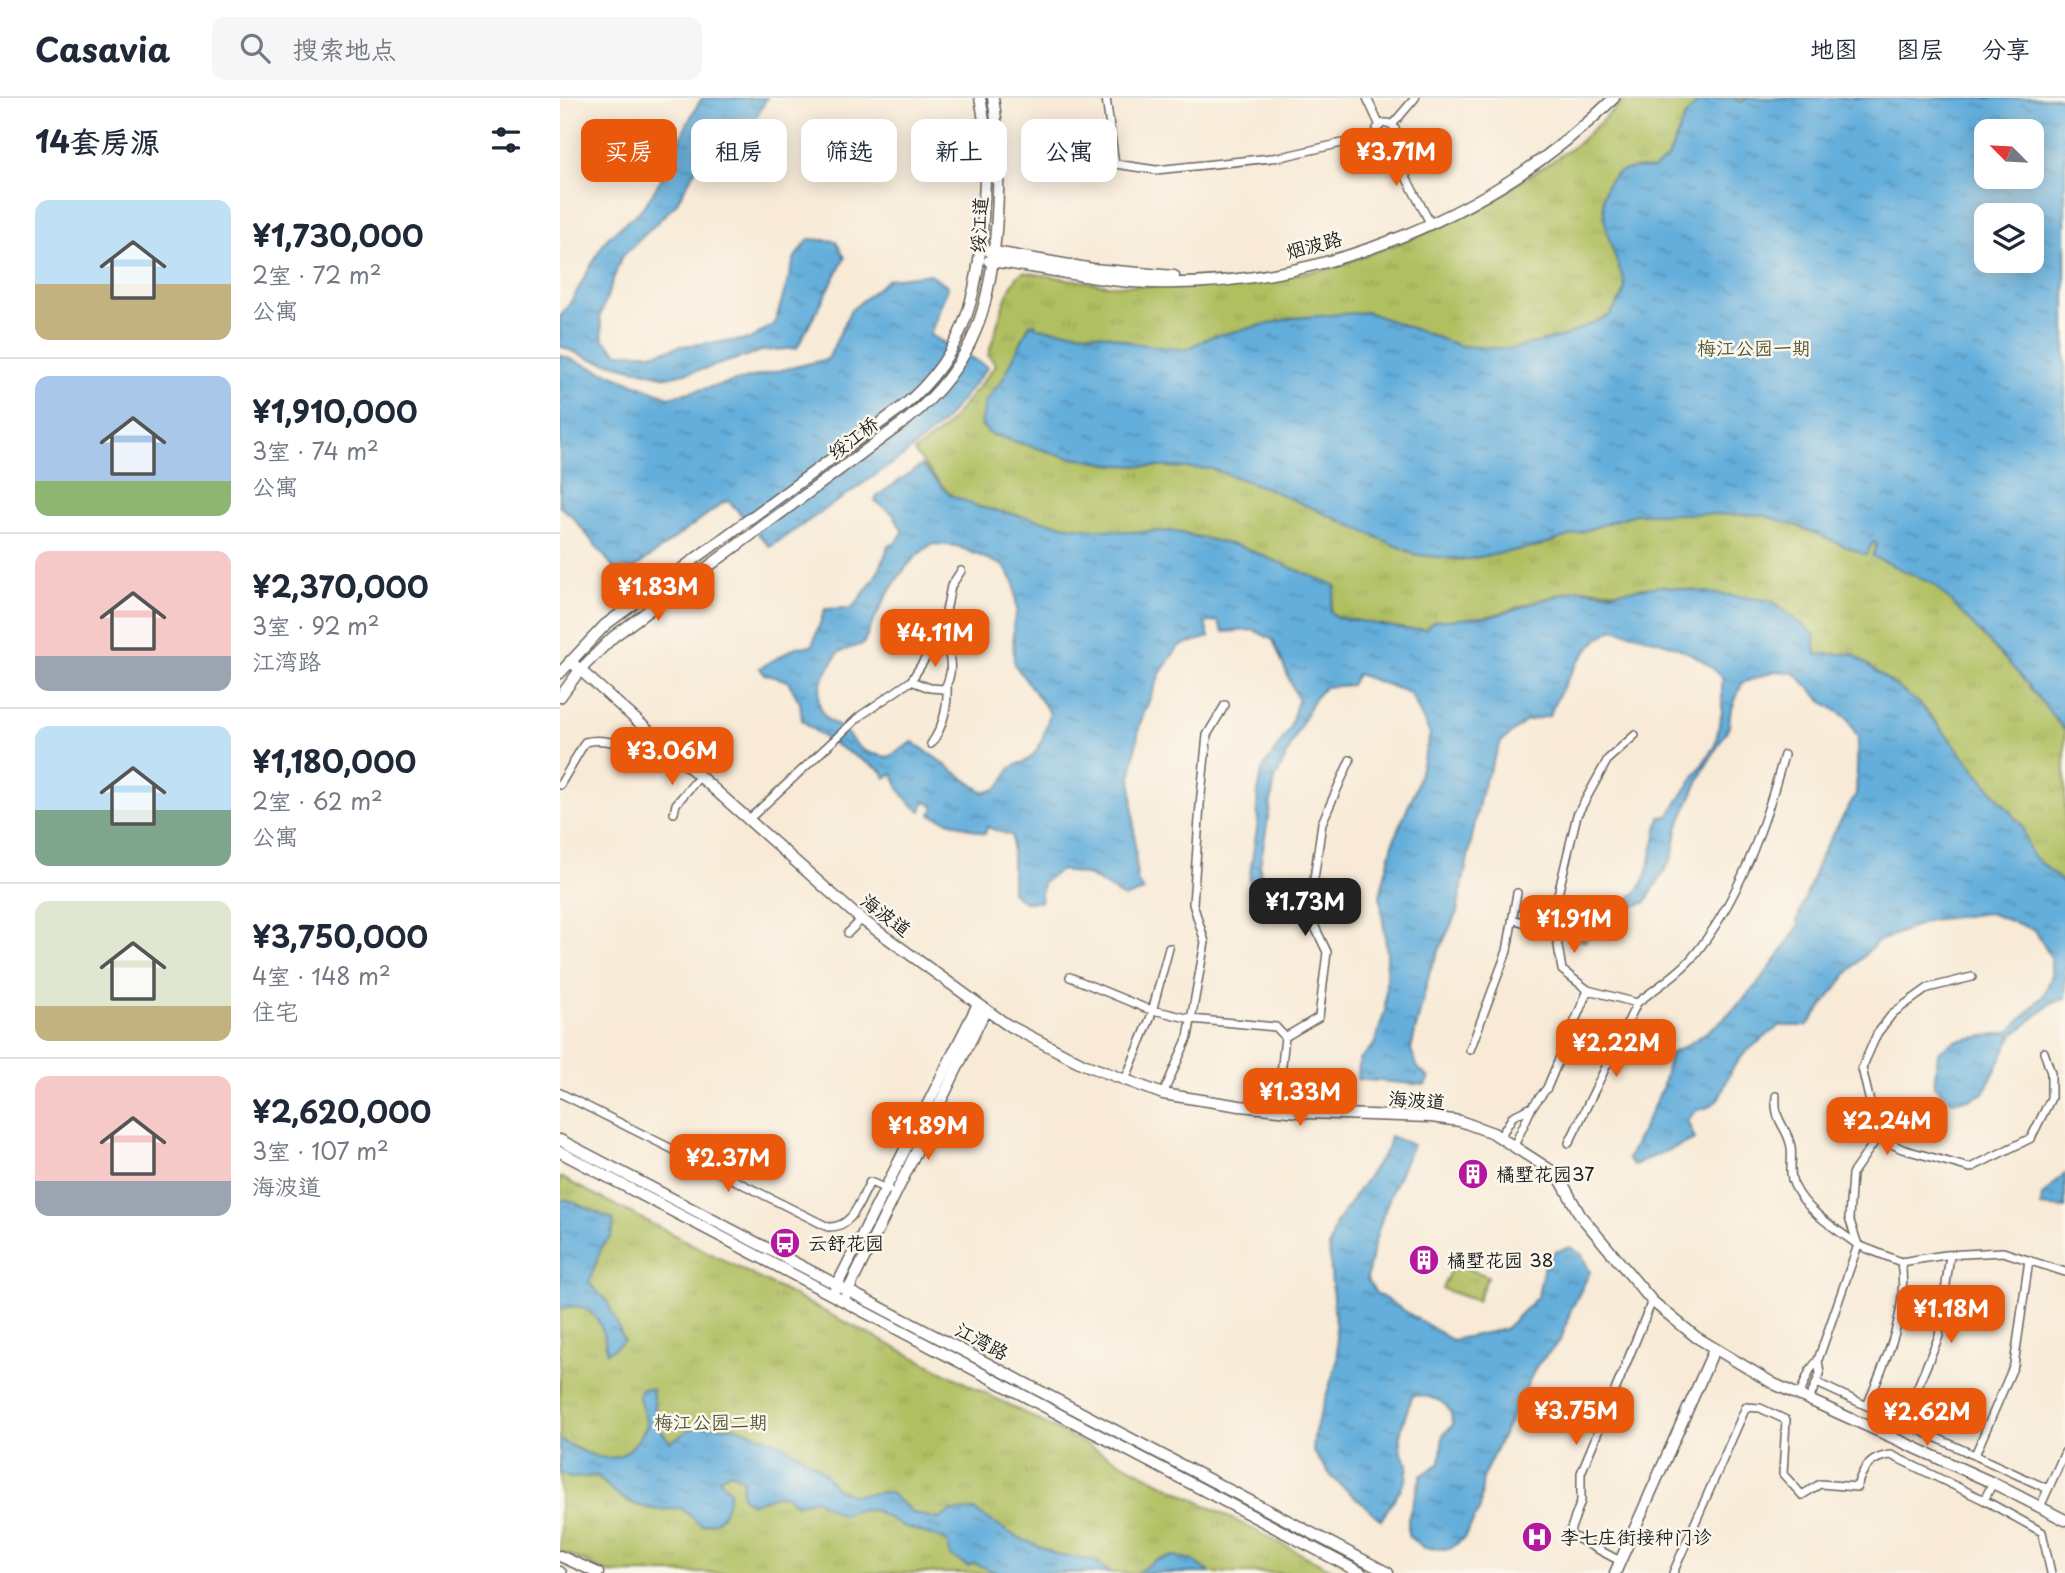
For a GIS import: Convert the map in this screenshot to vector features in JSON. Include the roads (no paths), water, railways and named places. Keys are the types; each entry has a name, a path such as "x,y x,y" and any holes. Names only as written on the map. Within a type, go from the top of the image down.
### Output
{"main road":[{"name":"绥江道","path":"956,342 972,302 980,255 986,155 980,98"},
{"name":"绥江道","path":"968,349 982,318 995,257 999,151 993,98"},
{"name":"烟波路","path":"980,255 1154,275 1246,271 1310,260 1428,219 1496,182 1570,132 1606,98"},
{"name":"烟波路","path":"995,257 1101,280 1154,283 1276,272 1329,261 1423,229 1471,205 1563,142 1614,98"},
{"name":"绥江桥","path":"570,661 605,625 913,398 934,376 956,342"},
{"name":"绥江桥","path":"580,670 614,637 923,406 948,380 968,349"},
{"name":"海波道","path":"570,661 862,919 1006,1024 1072,1058 1163,1094 1277,1110 1430,1116 1460,1121 1500,1137 1558,1175 1580,1215 1652,1301 1714,1350 1804,1398 1993,1483 2065,1520"},
{"path":"560,673 570,661"},
{"path":"560,697 580,670"},
{"path":"840,1292 982,1006"},
{"name":"江湾路","path":"560,1140 1362,1573"},
{"name":"江湾路","path":"560,1153 840,1292 1388,1573"},
{"path":"1617,1570 1714,1350"},
{"path":"560,1556 598,1573"}],"street":[{"path":"1106,98 1115,164 1156,170 1281,158 1377,135"},
{"path":"1367,98 1380,126 1377,135"},
{"path":"1380,126 1392,125 1415,98"},
{"path":"1388,143 1396,134 1392,125"},
{"path":"1377,135 1380,140 1388,143 1428,219"},
{"path":"748,820 851,724 911,681 942,632 951,586 961,571"},
{"path":"911,681 930,688 944,689 947,685 951,678 950,657 942,632"},
{"path":"931,744 938,734 948,704 947,685"},
{"path":"1163,1094 1188,1037 1205,942 1194,904 1199,805 1207,735 1225,705"},
{"path":"560,785 585,742 596,740 624,746 635,753 651,732"},
{"path":"1513,919 1553,932 1553,915 1577,816 1608,759 1635,735"},
{"path":"1569,1143 1637,1003 1690,960 1721,915 1758,837 1784,755"},
{"path":"1285,1037 1319,1017 1327,952 1315,927 1313,886 1322,823 1350,760"},
{"path":"674,813 676,804 699,776"},
{"path":"1470,1050 1507,951 1517,893"},
{"path":"1553,915 1562,970 1588,990 1637,1003"},
{"path":"848,933 862,919"},
{"path":"1125,1080 1153,1010 1169,948"},
{"path":"1070,977 1153,1010 1191,1019 1276,1027 1285,1037 1277,1110"},
{"path":"1804,1398 1810,1370 1818,1360 1858,1245 1849,1218 1852,1174 1878,1137 1862,1068 1877,1034 1893,1013 1928,988 1972,977"},
{"path":"1514,1146 1532,1107 1547,1088 1588,990"},
{"path":"1878,1137 1902,1149 1970,1168 2031,1138 2051,1098 2051,1073 2044,1052"},
{"path":"560,1093 828,1227 839,1227 850,1220 870,1182 891,1190"},
{"path":"1776,1096 1775,1114 1791,1146 1790,1167 1794,1186 1820,1218 1858,1245 1901,1262 1950,1255 2003,1252 2065,1272"},
{"path":"1500,1137 1513,1116 1532,1107"},
{"path":"1903,1422 1939,1336 1950,1255"},
{"path":"1975,1455 2014,1365 2029,1260"},
{"path":"1867,1406 1895,1337 1905,1286 1901,1262"},
{"path":"1617,1570 1569,1534 1581,1500 1581,1473 1652,1301"},
{"path":"1804,1398 1817,1383 1820,1374 1818,1360"},
{"path":"1817,1383 2048,1489"},
{"path":"1673,1573 1746,1407 1760,1408 1786,1420 1783,1474 1802,1495 1820,1484 1857,1487 1862,1470 1878,1457 1891,1455 1984,1500 2042,1532 2051,1573"},
{"path":"2040,1507 2065,1452"},
{"path":"1984,1500 1993,1483"}],"water":[{"path":"702,98 767,98 755,119 691,119 691,177 676,204 621,258 600,316 603,339 618,353 656,353 681,346 750,339 775,323 795,257 809,239 836,241 845,258 797,348 762,351 667,377 591,359 560,346 560,316 608,238 639,212 659,182 677,182 677,146 687,125"},
{"name":"梅江公园一期","path":"1702,98 1733,98 1740,102 1748,98 2065,98 2065,731 2017,672 1935,585 1872,556 1877,544 1873,542 1866,555 1795,525 1762,515 1635,514 1539,546 1464,560 1417,555 1269,489 1212,469 1115,465 1067,457 990,434 981,425 985,402 1003,379 1030,324 1035,323 1037,328 1108,335 1133,343 1185,350 1210,337 1293,318 1367,312 1461,346 1511,349 1564,336 1610,315 1623,295 1625,284 1606,227 1603,207 1605,190 1613,177 1628,169 1653,169 1668,158 1685,116"},
{"path":"930,274 948,286 930,335 988,367 941,425 902,457 770,547 729,501 632,570 626,567 617,572 571,515 560,507 560,355 669,397 828,359 850,311 888,279"},
{"path":"922,465 950,495 979,507 1072,527 1132,532 1172,531 1242,547 1336,586 1330,611 1336,617 1406,629 1425,629 1434,621 1493,616 1579,589 1607,593 1661,586 1772,601 1814,634 1816,654 1853,654 1921,705 2022,826 2031,854 2065,884 2065,999 2052,1003 2012,1036 1984,1093 1971,1099 1952,1101 1934,1086 1938,1052 1954,1041 2009,1032 2044,995 2051,978 2051,958 2035,930 1989,913 1930,920 1877,942 1851,969 1807,1026 1780,1026 1746,1052 1732,1069 1722,1092 1713,1104 1697,1110 1687,1120 1695,1139 1634,1165 1628,1159 1662,1089 1670,1054 1710,1029 1744,999 1773,964 1799,925 1797,920 1822,853 1856,794 1858,738 1847,718 1822,701 1795,673 1775,671 1742,683 1730,714 1729,727 1703,771 1678,826 1672,858 1645,903 1610,915 1596,926 1585,942 1577,938 1572,914 1618,903 1632,896 1640,887 1646,875 1660,817 1668,816 1715,745 1722,712 1722,677 1711,667 1685,651 1613,629 1583,655 1567,679 1549,716 1526,721 1501,742 1482,788 1457,912 1430,970 1411,1049 1417,1067 1429,1078 1425,1085 1357,1079 1360,1059 1374,1045 1385,1011 1387,954 1380,895 1394,839 1415,791 1430,734 1410,693 1357,674 1351,685 1325,687 1313,700 1275,779 1260,865 1261,885 1285,911 1282,918 1262,917 1249,880 1258,822 1257,798 1262,770 1289,730 1298,700 1273,640 1254,630 1223,632 1218,621 1205,623 1209,637 1179,646 1160,674 1140,723 1131,775 1137,881 1144,891 1124,898 1090,876 1061,870 1043,882 1040,902 1024,902 1012,892 1012,836 987,827 985,834 931,815 934,806 924,801 921,811 916,808 903,795 893,774 885,778 882,771 831,742 802,720 800,703 788,681 764,674 760,668 796,647 812,646 825,609 852,608 869,586 882,563 888,545 896,543 903,532 893,514 875,501 877,496","holes":["934,544 957,546 1004,566 1014,582 1017,611 1013,625 1014,664 1050,713 1043,738 1034,754 1012,767 999,786 992,791 982,791 913,742 888,757 866,752 842,728 828,719 819,701 821,683 834,659 839,652 863,644 901,573"]},
{"path":"1390,1136 1413,1145 1391,1193 1374,1244 1367,1279 1376,1293 1452,1340 1505,1329 1538,1296 1544,1265 1554,1252 1570,1247 1582,1255 1590,1272 1570,1312 1561,1340 1537,1365 1483,1476 1480,1509 1464,1538 1450,1549 1424,1548 1408,1536 1408,1519 1421,1476 1440,1463 1443,1435 1452,1426 1450,1411 1441,1401 1412,1395 1400,1439 1400,1448 1408,1464 1406,1480 1381,1520 1332,1477 1313,1451 1315,1431 1338,1359 1329,1247 1336,1223 1387,1149"},
{"path":"2065,1173 2065,1208 2041,1206 2042,1196"},
{"path":"566,1199 614,1220 611,1237 602,1246 589,1283 607,1301 624,1341 607,1353 600,1324 589,1311 572,1306 560,1309 560,1202"},
{"path":"641,1388 652,1389 658,1426 670,1442 705,1419 720,1427 737,1427 782,1444 819,1467 837,1489 853,1495 889,1492 913,1513 939,1519 951,1511 974,1510 1015,1536 1058,1555 1096,1561 1110,1573 997,1573 974,1563 968,1566 951,1556 946,1540 900,1525 874,1510 851,1511 841,1515 815,1499 796,1505 788,1496 775,1495 751,1504 742,1494 743,1480 731,1472 719,1478 730,1491 722,1515 714,1522 701,1525 681,1508 646,1508 625,1500 598,1476 569,1478 560,1473 560,1440 599,1457 619,1456 629,1450 647,1425 638,1394"},
{"path":"1174,1556 1192,1560 1211,1573 1136,1573 1156,1560"}],"place":[{"name":"橘墅花园37","path":"1473,1174"},
{"name":"云舒花园","path":"785,1243"},
{"name":"橘墅花园 38","path":"1424,1260"},
{"name":"李七庄街接种门诊","path":"1537,1537"}],"park label":[{"name":"梅江公园二期","path":"711,1422"}]}
